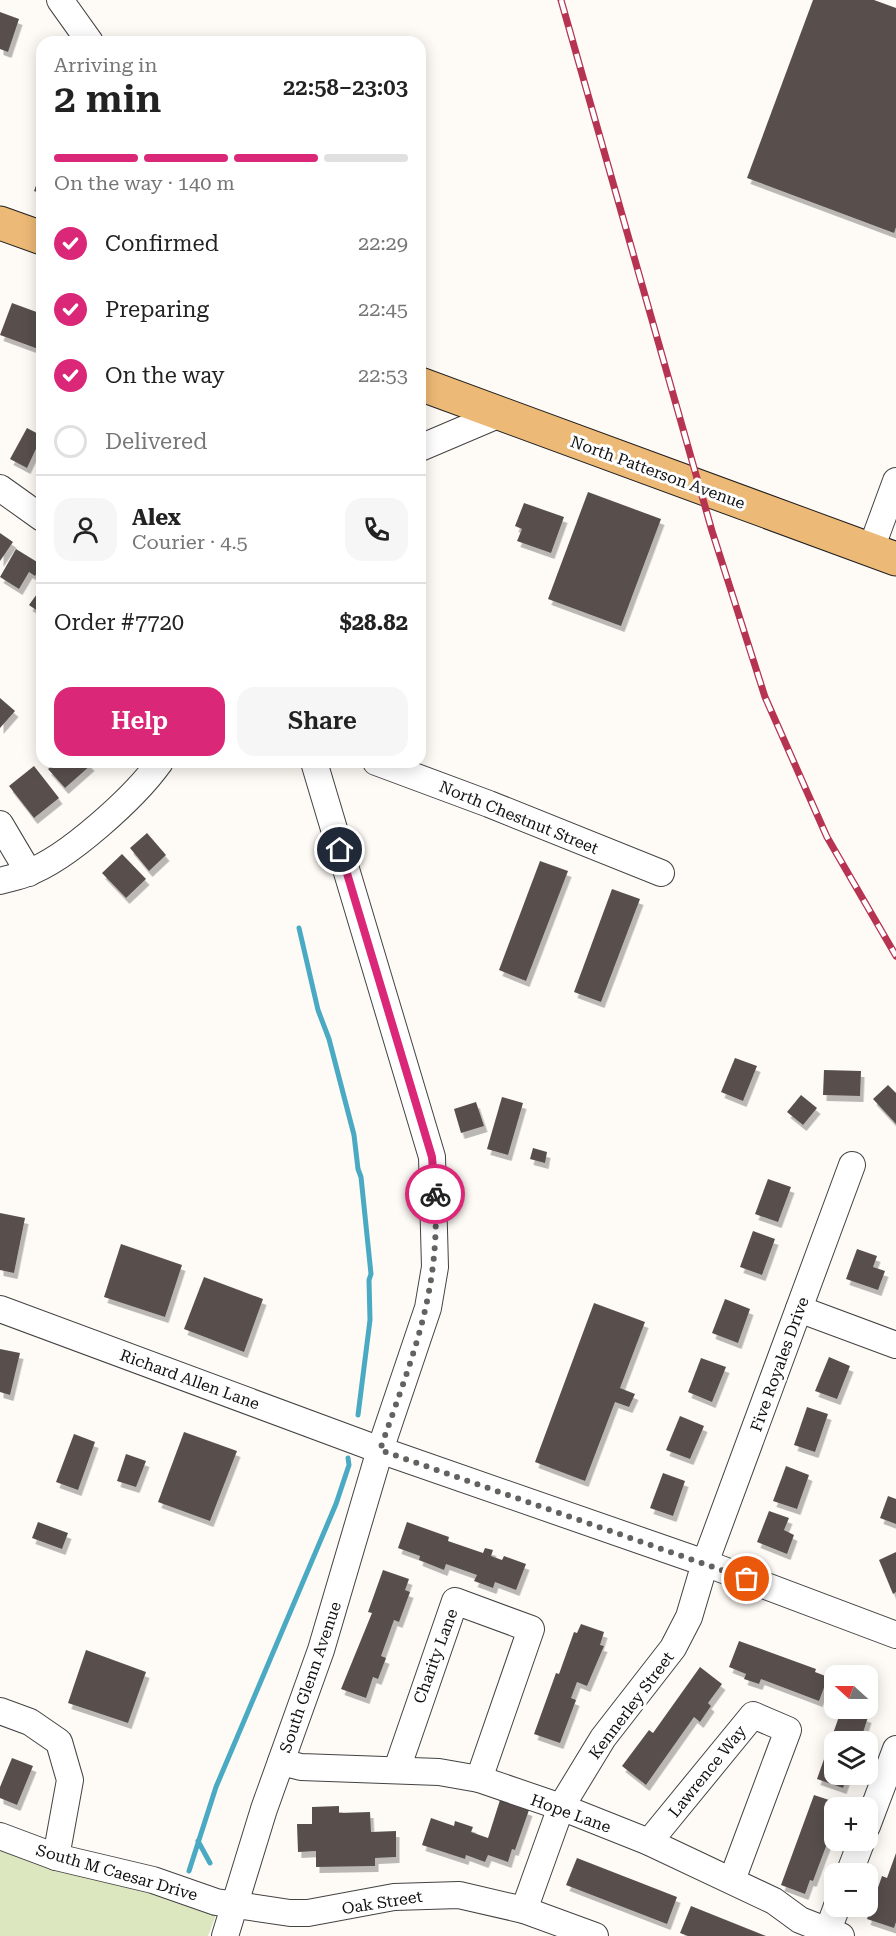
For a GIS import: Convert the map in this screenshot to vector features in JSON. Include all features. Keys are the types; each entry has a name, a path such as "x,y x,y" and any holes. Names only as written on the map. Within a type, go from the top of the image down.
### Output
{"main road":[{"path":"0,223 36,236"},
{"name":"North Patterson Avenue","path":"426,386 883,554"}],"street":[{"path":"60,0 86,36"},
{"path":"426,445 500,414"},
{"path":"883,554 896,481"},
{"path":"0,488 36,514"},
{"path":"0,880 28,873 68,849 144,785 156,768"},
{"name":"South Glenn Avenue","path":"225,1936 281,1762 321,1650 380,1450 428,1308 435,1257 432,1157 316,768"},
{"name":"North Chestnut Street","path":"392,768 661,873"},
{"path":"0,824 28,873"},
{"name":"Five Royales Drive","path":"705,1563 852,1165"},
{"name":"Richard Allen Lane","path":"0,1309 380,1450 705,1563 896,1635"},
{"path":"799,1309 896,1345"},
{"name":"Kennerley Street","path":"524,1910 561,1807 603,1738 673,1648 689,1617 705,1563"},
{"name":"Charity Lane","path":"397,1769 455,1601 531,1629 479,1779"},
{"path":"0,1711 30,1722 58,1743 70,1780 56,1857"},
{"name":"Lawrence Way","path":"649,1842 753,1715 788,1730 732,1880"},
{"path":"878,1797 896,1749"},
{"name":"Hope Lane","path":"281,1762 301,1767 439,1772 479,1779 561,1807 649,1842 774,1901 800,1920 831,1935"},
{"name":"South M Caesar Drive","path":"0,1836 56,1857 153,1880 216,1902 235,1904"},
{"name":"Oak Street","path":"235,1904 290,1914 308,1913 394,1897 435,1894 482,1899 524,1910 596,1936"},
{"path":"831,1935 835,1917"}],"green space":[{"path":"0,1830 216,1915 208,1936 0,1936"}],"building":[{"path":"813,0 874,0 896,8 896,227 894,233 747,178"},
{"path":"0,12 19,19 8,52 0,49"},
{"path":"12,303 36,312 36,348 0,335"},
{"path":"27,428 36,433 36,449 27,468 10,459"},
{"path":"588,492 661,519 621,626 548,599"},
{"path":"524,503 564,517 551,553 517,541 522,529 515,526"},
{"path":"0,533 13,542 0,561"},
{"path":"16,549 36,561 36,574 35,576 29,572 19,589 0,577"},
{"path":"36,595 36,610 29,605"},
{"path":"0,698 15,711 0,728"},
{"path":"34,766 59,798 34,818 9,786"},
{"path":"49,768 88,768 65,788"},
{"path":"147,833 166,855 149,871 130,848"},
{"path":"122,854 146,879 126,898 102,873"},
{"path":"540,861 568,871 526,981 499,970"},
{"path":"612,889 640,899 601,1002 574,992"},
{"path":"735,1058 757,1066 743,1101 721,1092"},
{"path":"824,1070 861,1071 860,1096 823,1095"},
{"path":"888,1085 896,1093 896,1124 873,1099"},
{"path":"801,1095 817,1108 803,1125 787,1112"},
{"path":"502,1097 523,1103 508,1155 487,1149"},
{"path":"476,1102 484,1126 461,1133 454,1109"},
{"path":"533,1148 547,1152 545,1163 530,1159"},
{"path":"768,1179 791,1187 778,1222 755,1214"},
{"path":"0,1213 25,1218 14,1273 0,1270"},
{"path":"753,1231 775,1239 762,1275 740,1267"},
{"path":"121,1244 182,1265 165,1317 104,1297"},
{"path":"857,1249 877,1256 873,1267 885,1271 878,1290 846,1279"},
{"path":"204,1277 263,1299 244,1352 184,1329"},
{"path":"725,1299 750,1309 738,1343 712,1333"},
{"path":"594,1303 645,1322 620,1388 635,1394 629,1407 615,1402 585,1481 535,1462"},
{"path":"0,1349 20,1353 10,1395 0,1392"},
{"path":"829,1357 850,1366 837,1399 815,1391"},
{"path":"701,1358 726,1367 712,1402 688,1392"},
{"path":"807,1407 828,1414 815,1452 794,1445"},
{"path":"680,1416 704,1426 690,1459 666,1450"},
{"path":"184,1432 237,1451 210,1521 158,1502"},
{"path":"74,1434 95,1442 78,1490 56,1482"},
{"path":"126,1454 146,1461 136,1487 117,1481"},
{"path":"786,1466 809,1475 797,1509 773,1501"},
{"path":"663,1473 685,1481 673,1516 650,1508"},
{"path":"888,1496 896,1499 896,1524 880,1518"},
{"path":"769,1511 789,1518 784,1530 794,1535 787,1554 757,1542"},
{"path":"38,1522 68,1533 62,1549 32,1538"},
{"path":"407,1522 449,1537 448,1541 483,1553 485,1548 493,1550 491,1556 502,1560 504,1556 526,1564 516,1590 495,1582 493,1588 474,1581 477,1575 446,1564 444,1570 419,1560 420,1556 398,1548"},
{"path":"896,1552 896,1592 893,1594 879,1560"},
{"path":"383,1570 409,1579 405,1590 410,1592 399,1622 394,1620 381,1656 386,1658 378,1679 373,1677 366,1698 341,1689 372,1613 368,1612"},
{"path":"581,1624 604,1632 600,1645 604,1646 587,1686 577,1682 571,1698 576,1700 560,1743 534,1734 556,1673 559,1674 574,1632 577,1633"},
{"path":"739,1641 816,1669 815,1672 824,1675 824,1688 819,1701 761,1679 759,1684 744,1679 746,1674 729,1667"},
{"path":"86,1650 146,1672 128,1723 68,1703"},
{"path":"700,1667 722,1684 708,1703 711,1706 700,1722 694,1717 646,1785 622,1766 649,1730 653,1733"},
{"path":"838,1719 867,1719 864,1731 834,1731"},
{"path":"12,1758 33,1766 17,1805 0,1798 0,1787"},
{"path":"824,1759 824,1781 817,1779"},
{"path":"814,1795 824,1798 824,1851 813,1881 810,1880 805,1894 781,1885"},
{"path":"500,1800 529,1810 515,1850 512,1849 508,1862 488,1855 485,1862 466,1855 465,1859 422,1845 431,1818 454,1826 455,1821 473,1827 471,1832 488,1838"},
{"path":"339,1806 339,1813 370,1812 371,1832 396,1831 396,1857 375,1858 375,1866 316,1867 316,1851 298,1852 297,1824 312,1824 312,1807"},
{"path":"896,1853 896,1922 894,1928 867,1919 868,1917 878,1917 878,1887 882,1876 887,1878"},
{"path":"577,1858 677,1897 667,1924 566,1885"},
{"path":"691,1906 766,1936 688,1936 680,1933"}],"waterway":[{"path":"299,928 318,1010 329,1039 354,1135 361,1177 371,1274 369,1280 370,1320 358,1415"},
{"path":"189,1871 216,1787 336,1504 349,1465 348,1458"},
{"path":"198,1841 210,1863"}],"railway":[{"path":"561,0 712,531 765,697 827,837 896,956"}],"way so far":[{"path":"435,1194 435,1267 428,1308 380,1450 747,1579"}],"route":[{"path":"340,850 432,1157 435,1194"}]}
